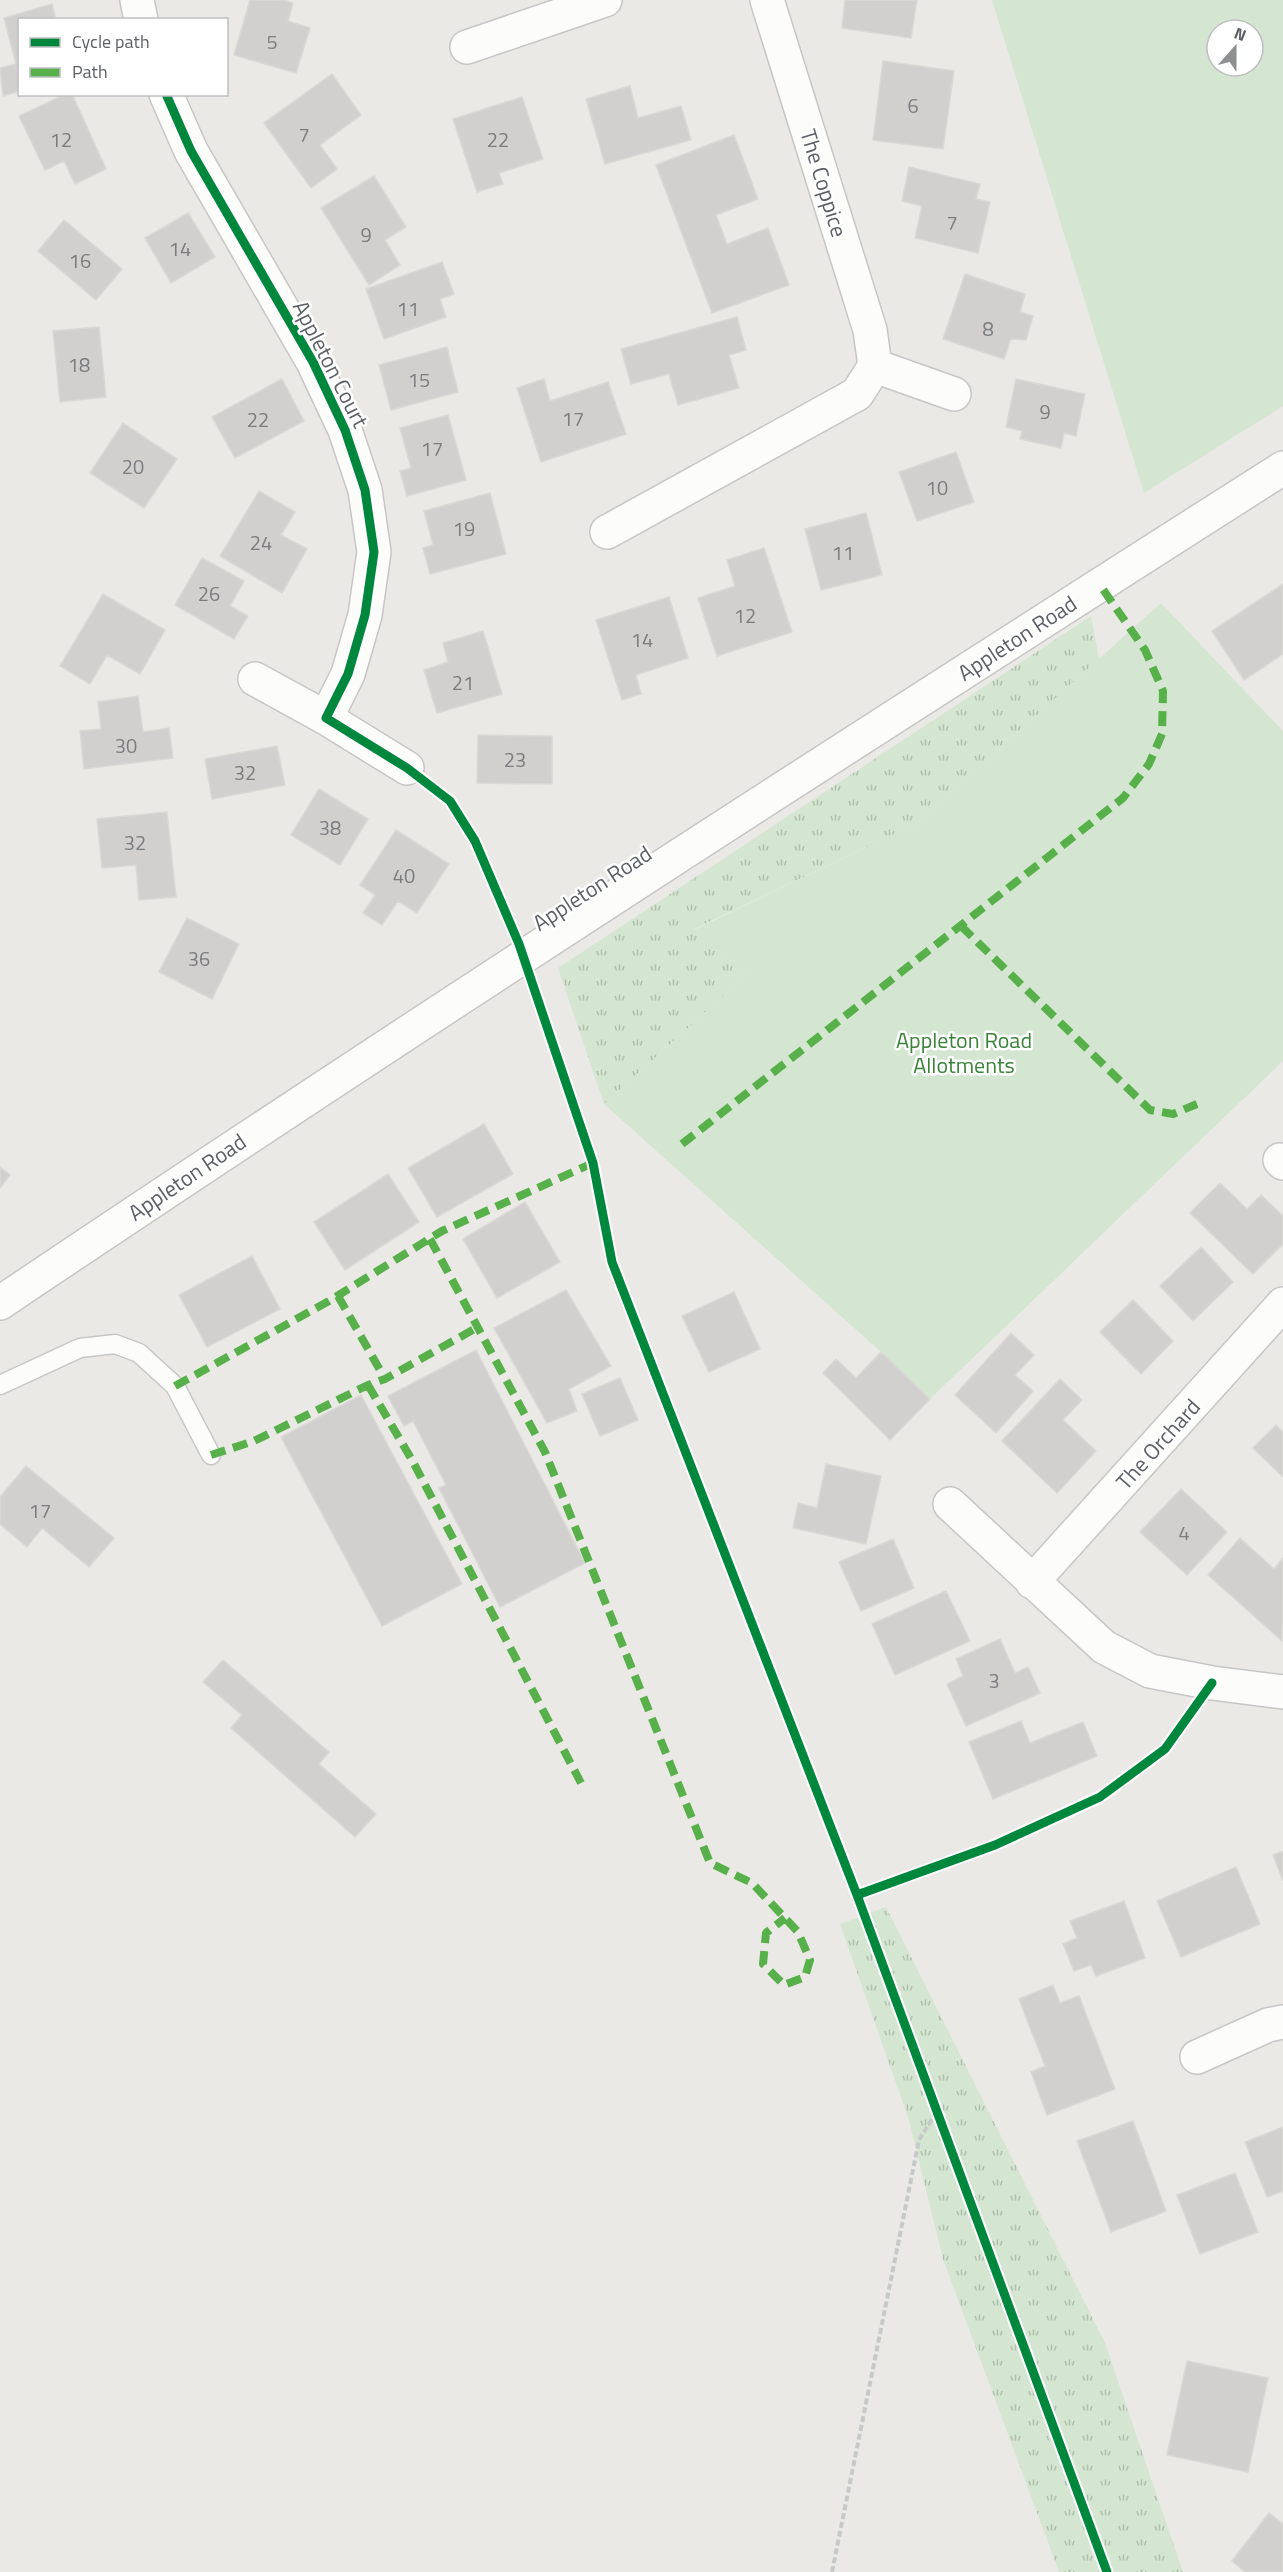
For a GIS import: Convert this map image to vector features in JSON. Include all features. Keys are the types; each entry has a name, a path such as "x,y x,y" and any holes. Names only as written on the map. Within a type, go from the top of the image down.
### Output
{"street":[{"path":"137,0 141,18"},
{"path":"467,47 604,0"},
{"name":"The Coppice","path":"767,0 870,330 874,366"},
{"name":"Appleton Court","path":"167,96 190,151 312,362 345,429 365,490 374,552 366,615 348,674 326,718"},
{"path":"607,532 857,394 874,366 954,394"},
{"name":"Appleton Road","path":"0,1302 317,1090 736,817 1283,468"},
{"path":"255,679 326,718 407,768"},
{"name":"The Orchard","path":"1032,1582 1283,1304"},
{"path":"950,1504 1104,1647 1150,1671 1212,1683 1283,1692"},
{"path":"1197,2057 1268,2025 1283,2022"}],"lane":[{"path":"0,1385 80,1348 115,1344 139,1353 175,1386 211,1455"}],"path":[{"path":"933,2099 941,2122"},
{"path":"832,2572 919,2140 937,2111"}],"green space":[{"path":"992,0 1283,0 1283,406 1144,493"},
{"name":"Appleton Road Allotments","path":"1161,603 1283,731 1283,1061 930,1399 881,1352 604,1104 747,975 694,930 917,823"},
{"path":"1091,616 1099,659 917,823 694,929 747,975 604,1104 558,968"},
{"path":"886,1907 1105,2343 1183,2572 1059,2572 943,2259 908,2117 840,1924"}],"building":[{"path":"250,0 283,0 293,3 288,21 310,28 296,73 234,55"},
{"path":"845,0 917,0 911,38 842,28"},
{"path":"52,4 56,18 18,18 18,92 3,96 0,68 16,64 4,18"},
{"path":"883,61 954,71 943,149 873,140"},
{"path":"332,74 361,115 320,145 337,169 311,188 264,123"},
{"path":"630,86 638,118 681,106 691,140 605,164 586,99"},
{"path":"62,96 73,96 106,169 75,184 64,161 45,170 19,116"},
{"path":"522,97 543,159 499,173 503,184 477,192 453,119"},
{"path":"734,135 758,199 716,215 727,244 768,228 789,285 712,313 656,165"},
{"path":"909,167 980,184 976,199 990,202 978,253 915,238 922,206 902,201"},
{"path":"374,176 406,227 385,240 400,265 369,285 321,208"},
{"path":"188,213 215,257 171,283 145,238"},
{"path":"64,220 122,269 96,300 38,251"},
{"path":"442,262 454,294 440,299 446,317 384,339 366,289"},
{"path":"965,274 1025,294 1020,312 1033,316 1026,340 1011,339 1004,359 943,339"},
{"path":"737,317 746,350 729,355 739,388 678,405 669,374 631,384 621,349"},
{"path":"99,327 106,397 60,402 53,331"},
{"path":"447,347 458,392 391,410 379,365"},
{"path":"282,379 304,421 235,458 212,417"},
{"path":"544,379 550,401 608,382 626,434 541,462 517,388"},
{"path":"1016,379 1085,394 1076,436 1064,433 1061,448 1020,439 1022,431 1006,427"},
{"path":"448,415 466,480 407,496 400,471 411,468 400,428"},
{"path":"123,423 177,459 144,508 90,473"},
{"path":"956,452 974,502 917,521 899,472"},
{"path":"259,491 295,512 281,535 307,549 282,593 220,556"},
{"path":"490,493 506,554 430,574 423,548 433,545 424,511"},
{"path":"866,513 882,575 821,590 805,529"},
{"path":"764,548 792,632 717,656 698,598 735,586 727,560"},
{"path":"202,558 244,581 230,606 248,616 234,639 175,605"},
{"path":"1283,584 1283,654 1244,680 1212,631"},
{"path":"103,594 165,630 140,674 107,655 90,684 60,666"},
{"path":"669,597 688,658 636,675 641,694 622,700 596,620"},
{"path":"483,631 502,694 437,713 424,670 448,662 443,643"},
{"path":"138,696 143,732 169,728 173,758 84,769 80,731 101,729 98,702"},
{"path":"478,735 552,736 552,784 477,783"},
{"path":"277,746 285,785 212,799 205,759"},
{"path":"319,789 368,819 340,865 291,835"},
{"path":"167,812 176,897 139,900 136,865 102,868 97,819"},
{"path":"396,830 449,864 417,913 398,901 382,925 363,913 375,895 360,885"},
{"path":"187,918 239,944 212,999 159,972"},
{"path":"484,1124 513,1174 437,1217 408,1168"},
{"path":"0,1167 10,1175 0,1188"},
{"path":"388,1174 419,1222 345,1270 314,1222"},
{"path":"1220,1183 1247,1209 1261,1195 1283,1216 1283,1244 1253,1274 1190,1213"},
{"path":"525,1202 560,1262 497,1298 463,1239"},
{"path":"1201,1247 1233,1282 1193,1321 1160,1286"},
{"path":"252,1256 280,1309 207,1347 179,1295"},
{"path":"566,1290 611,1366 569,1389 577,1411 547,1423 494,1328"},
{"path":"734,1292 760,1349 709,1372 682,1316"},
{"path":"1133,1300 1173,1341 1141,1374 1100,1332"},
{"path":"1011,1333 1034,1355 1015,1375 1033,1391 996,1433 955,1395"},
{"path":"476,1350 585,1563 500,1607 439,1488 446,1485 413,1421 404,1426 388,1396"},
{"path":"881,1352 930,1399 890,1440 823,1373 836,1359 856,1378"},
{"path":"620,1378 638,1420 600,1436 582,1394"},
{"path":"1060,1379 1082,1400 1063,1420 1096,1451 1057,1493 1002,1441"},
{"path":"361,1395 462,1584 382,1626 281,1437"},
{"path":"1276,1425 1283,1432 1283,1477 1253,1448"},
{"path":"826,1464 881,1476 866,1544 793,1528 798,1503 817,1508"},
{"path":"26,1466 114,1538 89,1567 42,1528 27,1547 0,1524 0,1497"},
{"path":"1181,1489 1227,1532 1187,1575 1140,1532"},
{"path":"1240,1538 1274,1569 1283,1558 1282,1641 1208,1575"},
{"path":"893,1539 914,1588 861,1611 839,1562"},
{"path":"946,1591 970,1641 895,1675 872,1624"},
{"path":"1000,1639 1015,1673 1028,1667 1040,1693 966,1726 947,1684 963,1676 956,1659"},
{"path":"223,1660 329,1752 319,1764 376,1814 355,1837 231,1728 242,1715 203,1682"},
{"path":"1021,1721 1030,1743 1083,1722 1097,1756 993,1799 969,1742"},
{"path":"1283,1851 1283,1881 1273,1855"},
{"path":"1236,1867 1260,1924 1181,1957 1157,1901"},
{"path":"1124,1901 1145,1958 1096,1976 1091,1965 1074,1971 1063,1944 1077,1938 1070,1921"},
{"path":"1053,1985 1060,2003 1079,1996 1115,2089 1047,2115 1031,2072 1045,2066 1019,1999"},
{"path":"1133,2121 1166,2211 1111,2232 1077,2141"},
{"path":"1283,2127 1283,2191 1267,2197 1245,2142"},
{"path":"1235,2173 1258,2232 1200,2254 1177,2195"},
{"path":"1187,2361 1268,2378 1248,2472 1167,2455"},
{"path":"1269,2513 1283,2524 1283,2572 1245,2572 1232,2561"}],"marked path":[{"path":"682,1144 1123,798 1149,764 1162,734 1163,691 1145,650 1100,585"},
{"path":"961,926 1150,1110 1173,1114 1197,1104"},
{"path":"175,1386 329,1301 442,1231 593,1163"},
{"path":"430,1239 545,1452 710,1863 752,1883 798,1932 810,1960 805,1977 784,1985 763,1964 766,1933 785,1918"},
{"path":"338,1296 385,1379"},
{"path":"211,1455 254,1441 368,1385 385,1379 478,1327"},
{"path":"368,1385 412,1460 581,1783"}],"cycle path":[{"path":"167,96 191,151 313,362 345,430 365,490 374,552 365,615 348,674 326,718 407,768 450,801 475,841 519,944 593,1163 612,1262 857,1895 1107,2572"},
{"path":"857,1895 995,1845 1100,1797 1165,1749 1212,1683"}]}
